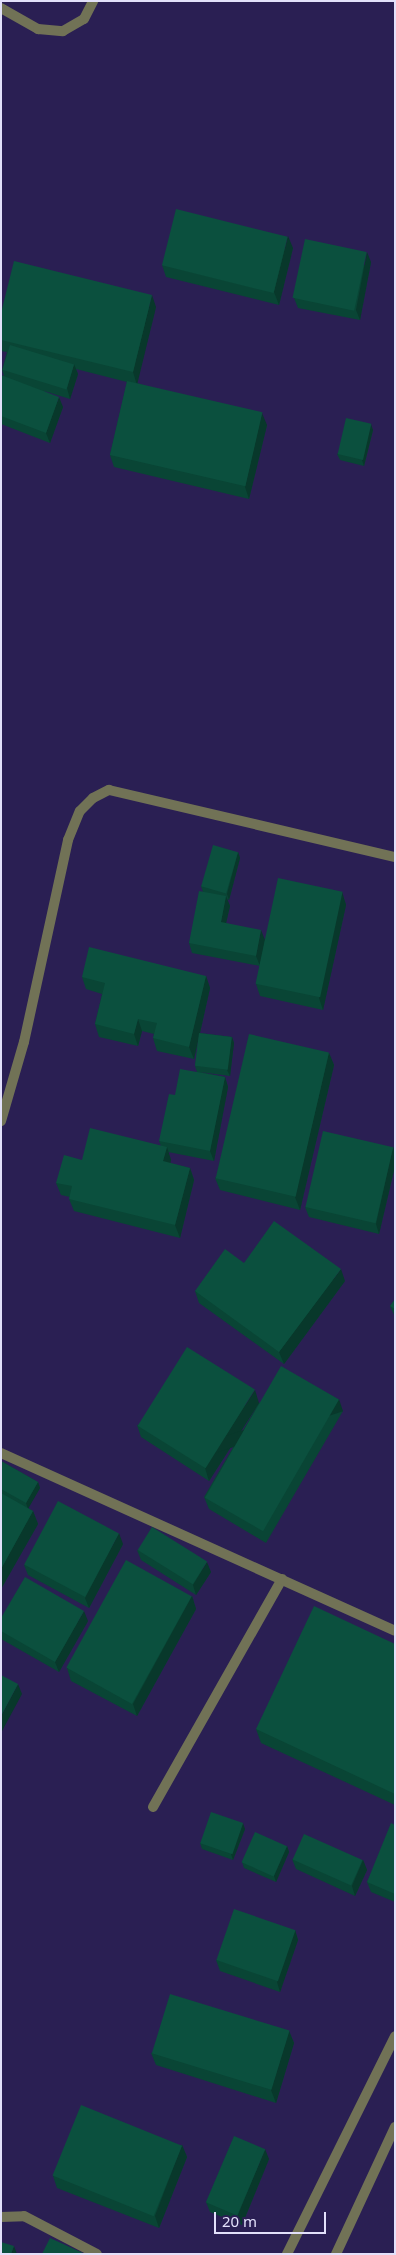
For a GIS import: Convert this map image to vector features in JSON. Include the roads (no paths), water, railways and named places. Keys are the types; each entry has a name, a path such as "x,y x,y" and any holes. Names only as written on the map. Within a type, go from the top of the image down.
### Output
{"street":[{"path":"1,8 38,29 63,31 84,19 92,1"},
{"path":"1,1121 24,1042 68,840 80,811 93,798 109,790 395,857"},
{"path":"1,1453 395,1631"},
{"path":"153,1807 282,1579"},
{"path":"286,2254 395,2036"},
{"path":"336,2254 395,2126"},
{"path":"1,2217 24,2216 97,2254"}]}
